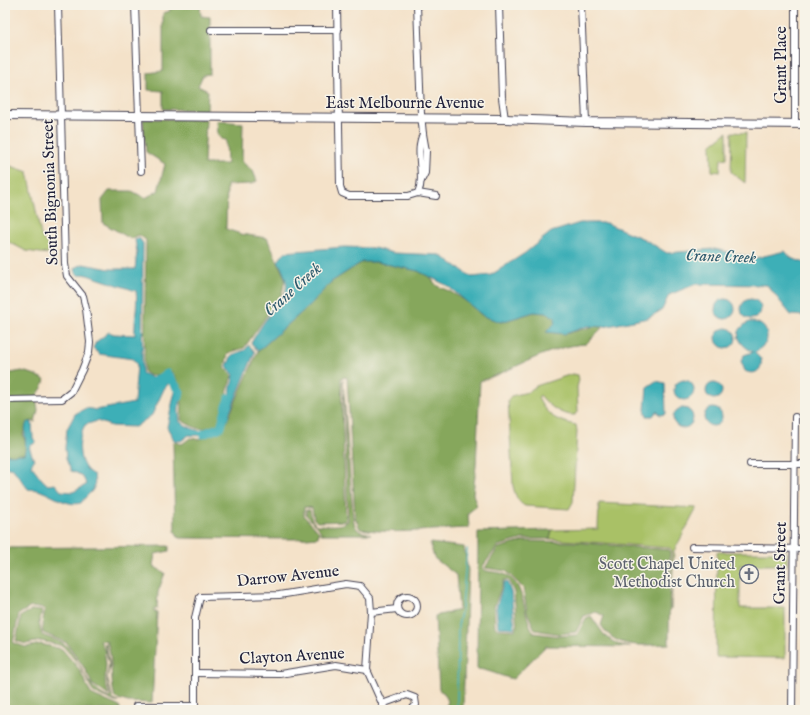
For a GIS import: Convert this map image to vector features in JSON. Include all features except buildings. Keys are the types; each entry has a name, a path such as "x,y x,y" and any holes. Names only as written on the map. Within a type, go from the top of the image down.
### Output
{"street":[{"name":"South Bignonia Street","path":"5,400 62,400 71,392 89,352 90,342 83,296 67,276 65,264 58,5"},
{"path":"135,5 141,171"},
{"path":"337,5 340,186 342,193 349,196 408,196 418,193 436,196"},
{"path":"417,5 423,119 422,134 420,139 421,181 418,193"},
{"path":"499,5 502,98 505,119"},
{"path":"581,5 586,122"},
{"name":"Grant Place","path":"795,5 795,124"},
{"path":"211,30 338,30"},
{"name":"East Melbourne Avenue","path":"5,115 505,119 586,122 805,124"},
{"name":"Grant Street","path":"792,710 795,417"},
{"path":"750,464 805,464"},
{"path":"692,547 805,548"},
{"name":"Darrow Avenue","path":"195,708 195,618 198,595 279,595 346,584 360,586 370,598 372,612"},
{"path":"397,609 372,612 367,670 384,707 407,695 414,698 416,705 411,710"},
{"name":"Clayton Avenue","path":"195,673 280,674 336,665 367,670"},
{"path":"136,706 195,708"}],"green space":[{"path":"169,5 200,5 201,16 210,17 210,74 203,75 198,86 208,91 207,110 163,109 163,91 148,90 148,73 163,71 163,13 170,11"},
{"path":"143,119 206,119 204,164 227,164 226,140 221,139 218,135 217,121 243,123 242,162 253,171 257,181 251,184 227,185 226,229 241,234 267,238 285,278 282,294 244,348 228,353 225,367 232,375 219,424 208,428 196,428 181,420 182,401 180,389 179,384 172,372 150,376 144,372 146,240 139,235 131,239 103,223 102,200 109,191 132,191 145,198 158,191 165,164 146,152"},
{"path":"727,132 727,158 721,159 720,172 712,171 711,145"},
{"path":"732,132 746,133 745,183 731,172"},
{"path":"5,164 28,172 41,235 44,241 51,247 47,254 26,251 5,240"},
{"path":"362,262 377,262 418,271 430,277 437,286 466,301 483,316 501,322 534,312 546,313 556,317 555,323 547,332 565,334 602,324 603,327 586,344 558,349 480,381 476,466 473,494 477,506 468,513 469,528 401,532 360,529 355,517 347,377 341,378 346,521 317,522 314,519 312,508 304,507 304,516 319,532 318,537 295,539 179,538 175,531 173,442 182,444 190,438 200,439 223,430 258,351 310,305 331,282"},
{"path":"22,371 33,374 45,380 36,397 38,410 35,422 31,421 23,433 27,448 24,454 5,455 5,374"},
{"path":"572,374 578,375 579,380 577,387 578,412 575,415 565,414 556,410 540,395 538,398 541,404 553,417 563,422 576,425 577,431 573,502 569,509 525,506 518,500 513,486 508,400 511,396 528,392 536,386"},
{"path":"343,380 353,517 355,526 359,531 371,534 321,534 320,530 306,515 306,510 310,510 312,520 316,525 337,525 348,521"},
{"path":"599,503 697,508 674,551 671,609 672,550 670,548 550,539 552,530 598,529"},
{"path":"552,530 550,539 523,539 498,546 483,566 483,569 490,572 504,574 511,578 516,584 523,600 530,626 534,633 559,636 577,635 586,618 591,616 605,636 617,644 631,647 546,646 513,679 477,669 478,532","holes":["504,580 508,580 514,592 517,627 515,630 498,629 495,627 494,607"]},
{"path":"524,541 573,542 670,550 669,644 640,645 630,644 614,639 601,625 604,616 596,612 584,616 576,632 559,634 535,630 527,612 523,588 506,571 485,568 498,548"},
{"path":"430,543 464,547 468,570 463,710 445,710 448,701 444,693 439,690 435,616 459,610 456,575 434,558"},
{"path":"169,546 169,551 155,554 153,566 165,573 158,592 157,609 154,609 154,612 157,612 152,703 128,702 115,698 107,641 100,640 104,649 106,664 105,681 109,696 92,684 85,669 67,643 43,633 42,624 45,609 31,607 19,614 13,643 26,647 41,644 62,649 79,669 91,694 120,707 120,710 5,710 5,548"},
{"path":"717,552 787,552 787,565 740,565 740,608 785,608 785,658 716,657"},
{"path":"32,610 42,611 39,623 42,635 67,646 79,665 63,646 41,641 26,644 16,641 21,616"},
{"path":"104,643 106,643 110,667 108,674 109,664"},
{"path":"85,675 95,689 109,698 111,696 107,678 113,700 119,702 115,702 93,692"}],"water":[{"path":"580,223 606,223 644,239 667,253 714,249 756,258 785,251 791,258 805,263 805,316 791,315 767,285 696,284 669,295 662,310 648,318 603,327 588,326 565,334 546,332 555,323 555,317 546,313 534,312 501,322 483,316 448,286 418,271 377,262 362,262 331,282 310,305 258,351 251,343 265,321 281,301 286,290 285,278 278,261 285,252 344,247 374,248 393,253 440,255 472,277 491,275 525,253 551,232"},
{"path":"139,238 143,243 142,373 154,379 171,374 179,393 180,422 195,430 211,431 222,425 234,375 227,366 232,355 245,350 249,345 255,352 227,419 220,428 206,435 189,435 181,441 174,440 167,427 176,386 169,383 164,389 152,415 135,427 111,426 97,421 85,425 80,437 81,459 88,471 94,475 95,481 94,488 81,503 76,504 65,502 38,490 28,489 13,469 5,467 5,455 24,454 25,430 27,422 32,422 33,438 36,442 29,447 34,460 31,465 48,485 55,484 61,491 73,492 86,485 79,474 71,471 66,459 65,448 67,429 75,414 86,408 96,410 134,403 137,365 133,359 99,354 93,348 96,342 109,332 114,334 135,335 137,302 136,291 84,274 79,276 76,273 75,268 83,264 110,269 135,269 137,252 135,240"},
{"path":"721,299 729,299 735,305 735,313 729,319 721,319 715,313 715,305"},
{"path":"751,299 758,302 761,309 758,316 751,319 744,316 741,309 744,302"},
{"path":"749,322 758,323 764,327 767,334 766,343 755,353 761,359 761,366 758,371 752,373 745,371 741,361 744,355 753,352 744,346 738,334 743,326"},
{"path":"726,328 733,331 736,338 733,345 726,348 719,345 716,338 719,331"},
{"path":"684,380 691,383 694,390 691,397 684,400 677,397 674,390 677,383"},
{"path":"656,381 665,383 666,414 660,415 657,411 653,416 647,416 645,410 647,387"},
{"path":"711,383 717,383 722,388 720,397 717,399 711,399 706,394 706,388"},
{"path":"683,408 690,411 693,418 690,425 683,428 676,425 673,418 676,411"},
{"path":"713,408 719,411 722,417 719,423 713,426 707,423 704,417 707,411"},
{"path":"504,582 507,582 511,592 515,628 498,627 496,608"}],"waterway":[{"name":"Crane Creek","path":"155,381 167,374 180,392 179,397"},
{"name":"Crane Creek","path":"203,434 221,427 229,398"},
{"path":"457,710 458,625 462,608 467,549"}],"place":[{"name":"Scott Chapel United Methodist Church","path":"749,574"}]}
